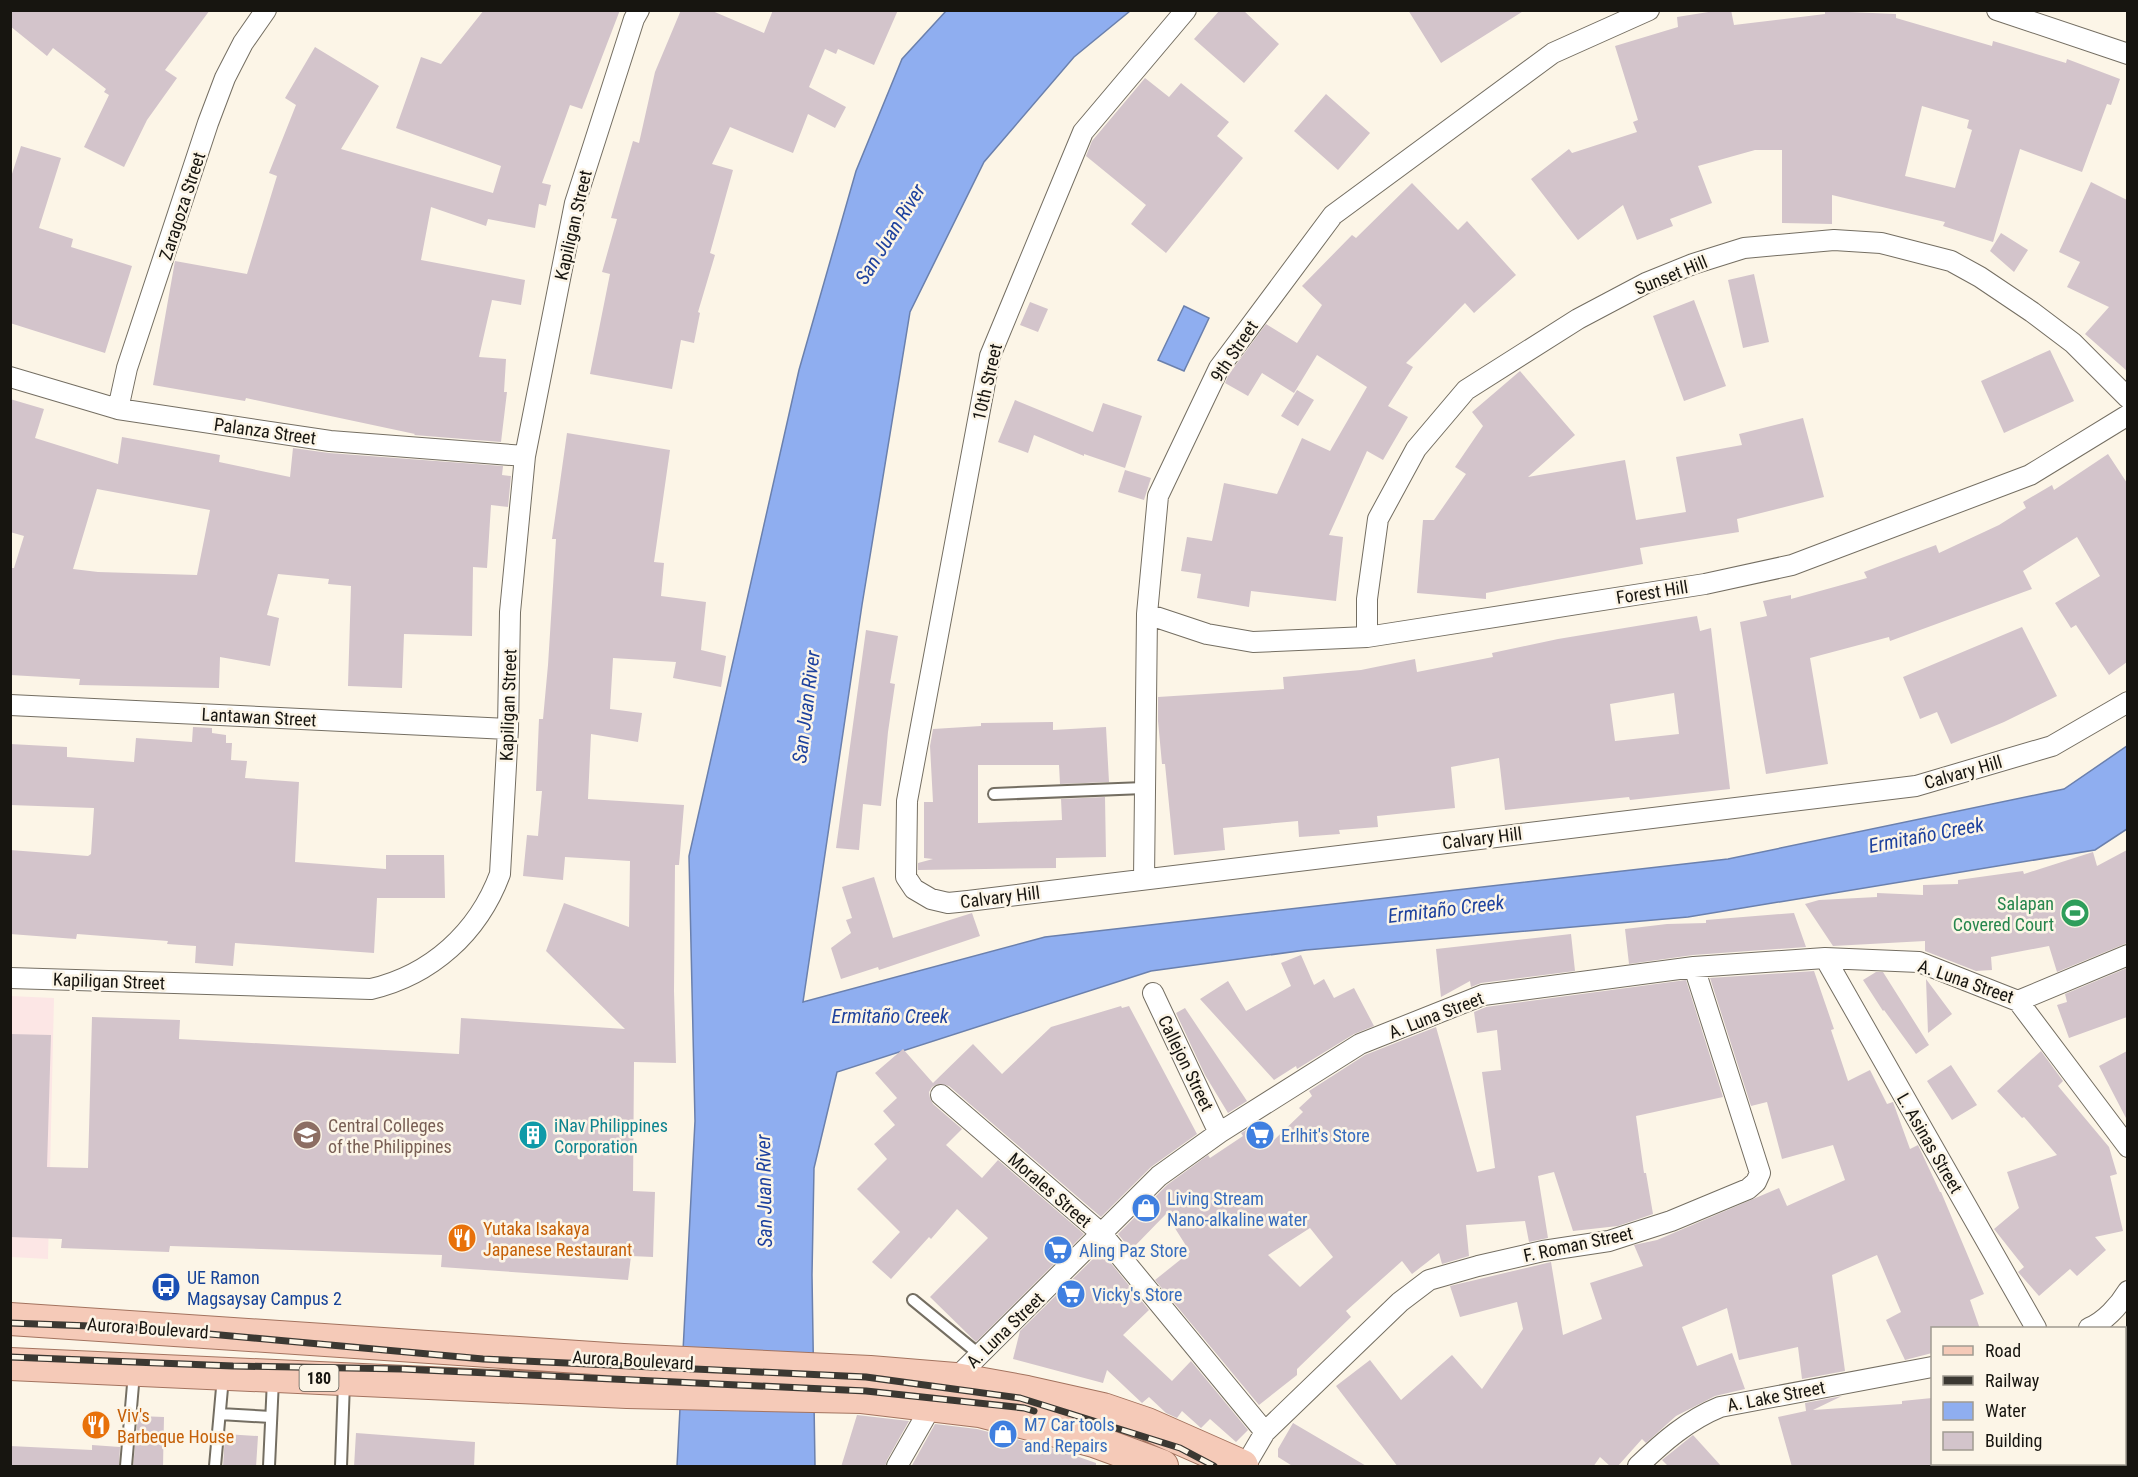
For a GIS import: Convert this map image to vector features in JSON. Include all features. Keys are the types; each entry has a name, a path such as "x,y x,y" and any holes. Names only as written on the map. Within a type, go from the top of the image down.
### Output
{"main road":[{"name":"Aurora Boulevard","path":"10,1319 623,1360 866,1384 932,1405 980,1410 1094,1441 1162,1467"},
{"path":"344,1379 345,1341"},
{"name":"Aurora Boulevard","path":"10,1364 627,1392 955,1379 1103,1409 1168,1432 1243,1467"}],"street":[{"name":"Zaragoza Street","path":"118,409 127,368 208,123 225,78 266,10"},
{"name":"Kapiligan Street","path":"10,978 371,989 396,984 436,961 470,927 494,889 500,874 508,729 510,612 525,456 575,203 634,19 639,10"},
{"name":"10th Street","path":"907,801 990,356 1083,132 1186,10"},
{"name":"9th Street","path":"1143,879 1147,614 1158,496 1219,368 1333,215 1553,53 1649,10"},
{"path":"1996,10 2127,54"},
{"name":"Sunset Hill","path":"1367,637 1366,599 1378,519 1416,449 1466,390 1578,319 1646,283 1693,264 1744,248 1834,240 1881,243 1951,261 1980,277 2032,312 2073,344 2127,398"},
{"name":"Palanza Street","path":"10,377 118,409 330,441 525,456"},
{"name":"Forest Hill","path":"1147,614 1207,634 1253,642 1367,637 1693,586 1792,565 2030,475 2127,415"},
{"name":"Calvary Hill","path":"907,801 906,877 914,889 939,902 968,901 1916,786 2052,746 2127,702"},
{"name":"Lantawan Street","path":"10,705 508,729"},
{"name":"A. Luna Street","path":"897,1467 932,1405 955,1379 1159,1176 1219,1133 1360,1044 1483,995 1694,967 1825,958 1919,962 2018,1001 2127,955"},
{"name":"L. Asinas Street","path":"1825,958 2035,1327"},
{"name":"F. Roman Street","path":"1243,1467 1265,1432 1400,1302 1429,1280 1543,1251 1609,1241 1671,1221 1748,1189 1756,1182 1760,1173 1694,967"},
{"name":"Callejon Street","path":"1153,993 1219,1133"},
{"path":"2018,1001 2127,1147"},
{"name":"Morales Street","path":"941,1095 1102,1234 1265,1432"},
{"path":"2093,1327 2099,1324 2127,1291"},
{"name":"A. Lake Street","path":"1638,1467 1666,1440 1690,1422 1720,1407 1836,1383 1931,1367"}],"lane":[{"path":"994,794 1144,788"},
{"path":"913,1300 980,1355"},
{"path":"126,1467 134,1370"},
{"path":"215,1467 223,1374"},
{"path":"268,1467 273,1376"},
{"path":"341,1467 344,1379"},
{"path":"220,1414 271,1417"}],"shaded area":[{"path":"10,996 54,998 48,1259 11,1257"}],"water":[{"path":"946,11 1130,11 1074,57 984,162 910,312 862,605 803,1002 1045,937 1728,859 2064,789 2127,746 2127,829 2095,850 1688,917 1306,950 1151,971 837,1072 814,1168 812,1275 815,1466 677,1466 695,1121 689,856 799,370 856,171 902,59"},
{"path":"1184,306 1209,318 1184,371 1158,360"}],"building":[{"path":"10,10 210,10 165,70 177,78 147,120 124,167 84,147 109,95 104,92 106,89 53,48 47,56 10,26"},
{"path":"484,10 620,10 582,109 570,105 542,183 551,185 546,206 539,204 535,228 488,219 486,226 431,207 421,260 525,280 521,305 492,300 479,357 506,359 504,392 507,392 501,442 414,435 246,398 245,401 153,385 175,261 247,274 277,176 269,173 296,105 285,98 315,47 379,86 341,149 493,193 501,166 396,128 421,57 441,64"},
{"path":"681,10 710,10 764,33 773,10 898,10 874,65 838,49 836,54 825,49 809,87 846,107 835,128 808,114 793,153 730,127 712,164 733,170 710,253 715,255 698,312 700,313 694,343 681,340 672,389 590,374 610,274 602,272 617,219 611,218 633,141 639,143 655,72"},
{"path":"1220,10 1243,10 1279,44 1244,83 1194,39"},
{"path":"1408,10 1525,10 1441,63"},
{"path":"1731,10 1734,25 1825,14 1825,11 1896,14 1896,18 1992,46 1993,41 2066,63 2067,59 2120,79 2111,105 2107,104 2082,172 2020,149 1993,242 1943,226 1945,222 1832,195 1832,224 1782,223 1782,150 1755,150 1698,166 1712,203 1670,219 1673,226 1637,240 1623,205 1578,240 1531,179 1569,149 1572,153 1637,132 1633,122 1638,120 1615,46 1678,27 1677,17","holes":["1922,106 1969,120 1967,128 1972,130 1955,188 1905,176"]},
{"path":"1145,78 1169,97 1181,83 1229,122 1217,136 1243,158 1166,253 1131,224 1146,205 1086,156 1092,141"},
{"path":"1326,94 1370,133 1338,170 1294,131"},
{"path":"21,146 61,158 39,228 73,239 71,247 132,266 105,353 10,323 10,180"},
{"path":"2091,182 2127,200 2127,371 2085,334 2109,307 2067,287 2080,262 2059,252"},
{"path":"1412,183 1458,230 1467,221 1516,275 1474,313 1465,303 1406,363 1413,367 1388,406 1408,417 1383,460 1367,451 1329,535 1343,537 1336,601 1251,591 1249,607 1197,598 1201,574 1181,571 1187,537 1212,541 1224,483 1277,494 1302,438 1330,451 1367,387 1317,355 1294,393 1262,373 1248,396 1225,383 1229,374 1266,324 1297,343 1322,305 1302,286 1352,235 1356,238"},
{"path":"2001,233 2028,250 2014,272 1990,251"},
{"path":"1754,274 1769,342 1743,348 1728,280"},
{"path":"1694,300 1726,386 1684,401 1653,316"},
{"path":"1030,302 1048,309 1038,332 1020,325"},
{"path":"2050,350 2074,401 2004,433 1981,381"},
{"path":"1520,371 1575,435 1528,477 1625,460 1636,520 1686,512 1676,457 1742,445 1739,434 1803,418 1824,497 1737,519 1739,532 1640,548 1643,564 1486,593 1486,599 1417,593 1423,520 1434,520 1466,474 1455,467 1483,426 1472,412"},
{"path":"1297,390 1314,400 1298,426 1281,416"},
{"path":"10,399 44,409 35,438 118,464 122,437 220,455 219,462 290,477 293,448 329,453 503,466 502,475 511,476 508,507 491,505 487,568 473,567 472,636 404,634 402,688 348,686 351,586 328,584 329,579 278,574 267,615 279,618 270,666 220,657 219,688 79,685 80,679 10,675 10,568 14,568 24,536 10,532","holes":["97,489 210,510 197,575 73,569"]},
{"path":"1015,400 1093,432 1103,403 1142,416 1125,468 1084,454 1084,456 1034,435 1028,453 998,442"},
{"path":"567,433 670,450 654,562 664,563 661,596 706,602 701,650 726,656 721,687 673,678 676,662 613,658 610,709 642,713 638,742 591,734 588,799 684,805 679,865 675,865 676,1063 634,1062 633,1191 655,1192 653,1257 631,1256 628,1280 441,1267 442,1255 170,1246 169,1252 61,1248 62,1239 10,1237 10,1034 51,1035 47,1167 88,1168 92,1017 180,1020 179,1039 459,1054 461,1018 625,1029 546,951 564,903 629,927 630,861 565,857 563,880 523,876 527,835 538,836 542,791 536,791 539,719 543,719 548,665 556,539 552,539"},
{"path":"2108,454 2127,483 2127,662 2109,675 2076,625 2071,628 2055,603 2100,576 2077,537 2023,571 2032,589 1890,641 1889,637 1810,658 1828,764 1766,774 1740,622 1767,616 1763,601 1791,595 1791,599 1867,578 1864,572 1936,545 1939,553 1999,525 2026,508 2023,502 2052,485 2054,490"},
{"path":"1125,470 1151,478 1144,500 1118,492"},
{"path":"1697,616 1700,631 1711,628 1730,789 1505,810 1499,758 1451,767 1455,808 1377,816 1378,827 1339,830 1340,834 1299,837 1298,821 1223,828 1225,850 1174,855 1165,764 1162,764 1158,697 1284,689 1283,677 1361,670 1415,659 1417,672 1493,657 1492,653 1558,639","holes":["1674,693 1679,734 1615,741 1610,704"]},
{"path":"2022,627 2057,696 2004,722 1951,744 1937,712 1920,719 1903,677"},
{"path":"866,630 898,636 890,683 895,684 881,806 863,804 859,850 836,848"},
{"path":"1053,722 1053,730 1106,727 1109,782 1060,784 1059,765 978,765 978,823 1062,820 1061,799 1105,797 1106,857 1056,858 1056,868 918,870 918,863 933,859 924,858 924,802 933,802 930,746 933,729 981,726 981,723"},
{"path":"193,727 212,728 212,733 226,735 226,743 232,743 231,760 247,761 245,778 299,782 295,862 386,869 386,855 444,855 445,898 377,898 374,953 235,943 233,966 195,963 196,946 167,944 168,941 77,934 76,939 10,934 10,850 88,856 91,854 94,808 10,805 10,744 67,747 67,757 134,762 136,738 192,742"},
{"path":"2127,850 2127,943 2057,972 2049,946 1991,957 1992,970 1976,971 1925,951 1925,941 1833,946 1805,904 1819,900 1877,897 1877,893 1923,895 1923,885 1958,884 1958,880 2023,871 2024,874 2093,852 2097,866"},
{"path":"874,877 893,938 972,913 980,936 879,970 878,967 841,979 831,948 851,933 846,920 852,918 842,887"},
{"path":"1794,913 1806,947 1693,955 1629,964 1625,929"},
{"path":"1571,934 1575,971 1481,983 1471,987 1470,981 1441,997 1436,949"},
{"path":"1301,955 1314,985 1324,979 1334,998 1354,988 1374,1026 1354,1034 1297,1069 1296,1066 1274,1080 1200,999 1228,981 1246,1011 1291,986 1281,963"},
{"path":"2127,968 2127,1017 2069,1038 2057,1005 2067,1002 2065,994"},
{"path":"1814,971 1834,1029 1831,1030 1848,1081 1870,1070 1887,1104 1893,1102 1910,1149 1918,1145 1941,1192 1984,1294 1970,1300 1979,1327 1931,1327 1931,1353 1905,1360 1886,1320 1901,1312 1877,1255 1832,1275 1845,1371 1802,1379 1798,1347 1739,1360 1727,1308 1682,1327 1697,1366 1732,1353 1745,1389 1715,1396 1676,1416 1646,1443 1642,1439 1617,1467 1611,1467 1600,1457 1593,1467 1398,1467 1336,1386 1370,1360 1401,1400 1452,1355 1482,1389 1523,1329 1517,1302 1460,1317 1450,1286 1551,1262 1563,1335 1602,1319 1590,1283 1643,1266 1634,1245 1657,1240 1779,1188 1787,1206 1845,1180 1833,1145 1782,1159 1767,1102 1751,1106 1710,978"},
{"path":"1876,972 1883,972 1929,1045 1916,1054 1863,980"},
{"path":"1926,979 1952,1014 1928,1033"},
{"path":"1686,980 1723,1097 1636,1116 1644,1173 1646,1173 1653,1214 1618,1226 1573,1231 1554,1172 1538,1176 1548,1238 1529,1242 1525,1221 1466,1225 1469,1256 1442,1264 1439,1253 1412,1274 1402,1261 1346,1311 1351,1317 1297,1369 1297,1375 1259,1405 1155,1280 1190,1252 1166,1214 1131,1250 1118,1234 1167,1185 1208,1155 1210,1158 1243,1136 1241,1133 1261,1121 1274,1140 1303,1112 1299,1108 1312,1096 1309,1091 1365,1055 1436,1027 1477,1172 1495,1168 1482,1072 1501,1070 1497,1030 1477,1033 1474,1012 1486,1007","holes":["1310,1228 1333,1257 1300,1287 1268,1255"]},
{"path":"1121,1006 1122,1008 1129,1006 1197,1134 1151,1167 1101,1217 949,1086 938,1084 929,1092 933,1104 962,1129 946,1145 982,1178 998,1160 1084,1234 976,1342 930,1297 988,1238 957,1209 891,1279 872,1262 900,1232 857,1189 887,1159 874,1144 895,1125 883,1111 897,1098 875,1073 903,1049 933,1083 973,1044 1002,1074 1051,1027"},
{"path":"1185,1008 1247,1101 1228,1113 1205,1075 1176,1013"},
{"path":"2041,1051 2063,1081 2058,1086 2109,1147 2117,1174 2110,1176 2123,1231 2095,1237 2106,1250 2077,1276 2070,1269 2039,1296 2018,1272 2024,1267 1994,1229 2019,1208 2007,1172 2057,1155 2024,1117 2022,1118 1997,1091"},
{"path":"2127,1051 2127,1120 2099,1066"},
{"path":"1951,1065 1977,1105 1952,1120 1927,1081"},
{"path":"1101,1251 1149,1310 1123,1335 1172,1381 1191,1361 1248,1430 1236,1442 1210,1419 1201,1428 1182,1411 1177,1418 1166,1413 1149,1397 1142,1403 1107,1370 1103,1383 1013,1359 1020,1331"},
{"path":"1842,1396 1813,1410 1902,1404 1902,1401 1931,1398 1932,1467 1792,1467 1778,1417 1806,1411 1805,1403"},
{"path":"857,1415 909,1421 885,1467 841,1467"},
{"path":"138,1416 164,1417 163,1467 133,1467"},
{"path":"1293,1423 1368,1467 1294,1467 1278,1457 1278,1449"},
{"path":"935,1424 977,1429 1059,1450 1096,1463 1096,1467 911,1467"},
{"path":"356,1433 475,1442 474,1467 354,1467"},
{"path":"225,1434 258,1436 256,1467 223,1467"},
{"path":"1693,1435 1722,1467 1669,1467 1662,1460"},
{"path":"92,1445 120,1447 119,1467 10,1467 10,1446 92,1450"}],"railway":[{"path":"10,1323 144,1328 483,1359 866,1377 1020,1398 1180,1448 1214,1466"},
{"path":"10,1357 233,1366 402,1369 866,1391 1034,1411"}],"place":[{"name":"Salapan Covered Court","path":"2075,913"},
{"name":"Central Colleges of the Philippines","path":"307,1135"},
{"name":"iNav Philippines Corporation","path":"533,1135"},
{"name":"Erlhit's Store","path":"1260,1135"},
{"name":"Living Stream Nano-alkaline water","path":"1146,1208"},
{"name":"Yutaka Isakaya Japanese Restaurant","path":"462,1238"},
{"name":"Aling Paz Store","path":"1058,1250"},
{"name":"UE Ramon Magsaysay Campus 2","path":"166,1287"},
{"name":"Vicky's Store","path":"1071,1294"},
{"name":"Viv's Barbeque House","path":"96,1425"},
{"name":"M7 Car tools and Repairs","path":"1003,1434"}],"water label":[{"name":"San Juan River","path":"890,234"},
{"name":"San Juan River","path":"806,707"},
{"name":"Ermitaño Creek","path":"1926,835"},
{"name":"Ermitaño Creek","path":"1446,909"},
{"name":"Ermitaño Creek","path":"890,1016"},
{"name":"San Juan River","path":"764,1191"}]}
